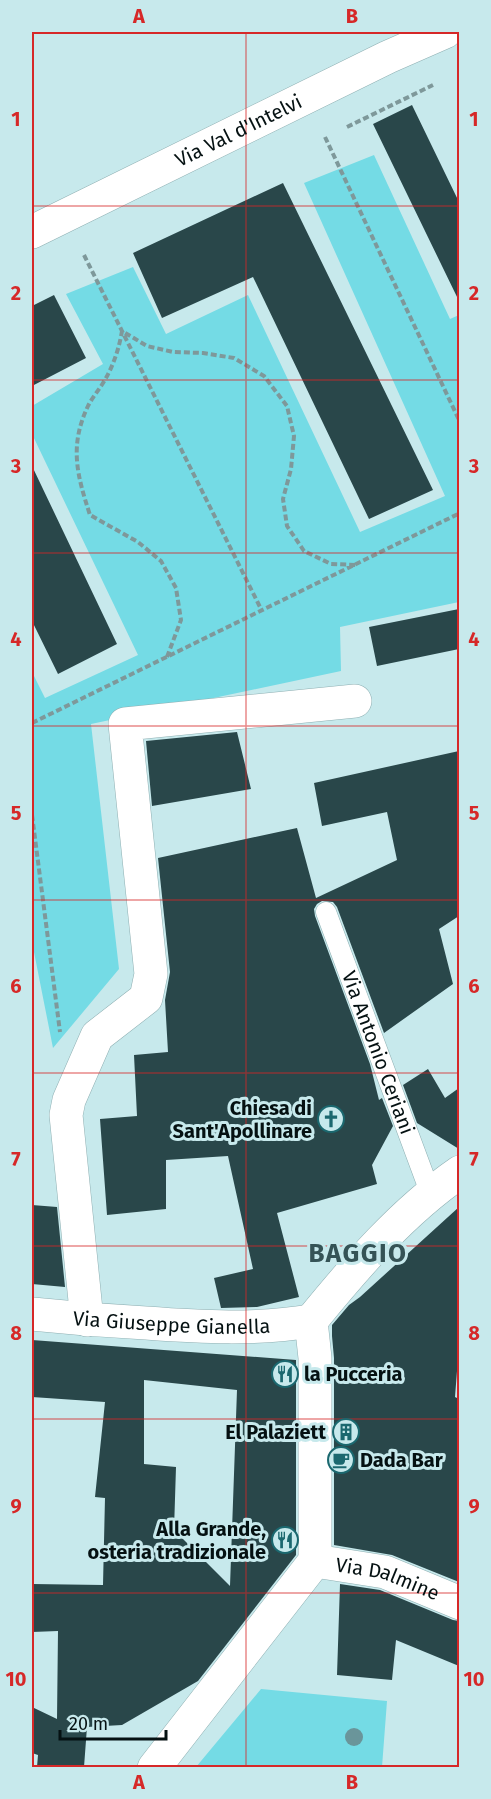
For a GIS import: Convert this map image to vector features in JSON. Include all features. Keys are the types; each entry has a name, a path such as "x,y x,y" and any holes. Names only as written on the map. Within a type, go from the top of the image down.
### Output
{"street":[{"name":"Via Val d'Intelvi","path":"32,232 388,57 445,32"},
{"path":"87,1320 66,1115 69,1100 97,1036 146,998 151,974 125,724 355,701"},
{"path":"154,1767 315,1561 315,1358 311,1321 350,1273 430,1192 459,1172"},
{"name":"Via Giuseppe Gianella","path":"32,1314 215,1328 287,1325 311,1321"},
{"name":"Via Dalmine","path":"315,1561 385,1572 459,1603"}],"lane":[{"name":"Via Antonio Ceriani","path":"326,912 430,1192"}],"path":[{"path":"347,127 433,85"},
{"path":"325,137 459,422"},
{"path":"84,255 262,611"},
{"path":"122,331 147,346 173,352 203,353 234,358 264,376 287,406 294,436 291,469 283,499 287,526 304,551 331,564 356,565"},
{"path":"122,331 119,349 104,382 88,405 76,437 78,478 90,514 138,542 161,561 176,588 181,620 167,657"},
{"path":"32,723 459,513"},
{"path":"32,815 60,1037"}],"shaded area":[{"path":"374,155 450,319 459,315 459,602 340,627 341,671 91,724 119,969 53,1048 32,942 32,672 45,698 138,655 32,434 32,406 103,364 66,294 133,267 166,334 248,295 360,532 445,496 304,183"},
{"path":"261,1689 387,1701 382,1767 196,1767"}],"building":[{"path":"412,105 459,202 459,301 373,124"},
{"path":"283,183 433,490 369,519 253,277 162,318 133,253"},
{"path":"54,295 86,358 32,386 32,306"},
{"path":"32,466 117,644 58,674 32,621"},
{"path":"459,609 459,649 377,666 369,627"},
{"path":"237,732 251,789 152,806 146,741"},
{"path":"459,751 459,916 439,929 453,984 384,1033 337,907 333,902 322,901 314,909 370,1064 379,1100 382,1098 393,1126 372,1165 377,1184 277,1213 299,1297 257,1307 221,1308 214,1278 253,1269 228,1156 166,1160 166,1209 107,1215 100,1119 137,1116 134,1055 168,1052 165,1000 170,972 158,858 297,828 316,898 397,860 387,812 322,826 314,783"},
{"path":"428,1069 445,1098 459,1088 459,1149 417,1123 403,1085"},
{"path":"32,1205 57,1207 65,1287 32,1284"},
{"path":"459,1207 459,1345 455,1397 459,1399 459,1582 392,1555 334,1545 332,1325 349,1305"},
{"path":"32,1340 296,1360 296,1555 198,1681 122,1725 87,1727 84,1767 37,1767 38,1755 32,1753 32,1707 57,1719 58,1631 32,1632 32,1584 103,1585 105,1498 95,1497 105,1402 32,1397","holes":["144,1380 237,1390 230,1586 174,1530 176,1467 144,1464"]},
{"path":"340,1584 380,1590 459,1621 459,1666 396,1640 392,1680 337,1675"}],"place":[{"name":"Chiesa di Sant'Apollinare","path":"331,1119"},
{"name":"la Pucceria","path":"285,1374"},
{"name":"El Palaziett","path":"346,1432"},
{"name":"Dada Bar","path":"341,1460"},
{"name":"Alla Grande, osteria tradizionale","path":"285,1540"}],"district":[{"name":"BAGGIO","path":"358,1253"}]}
